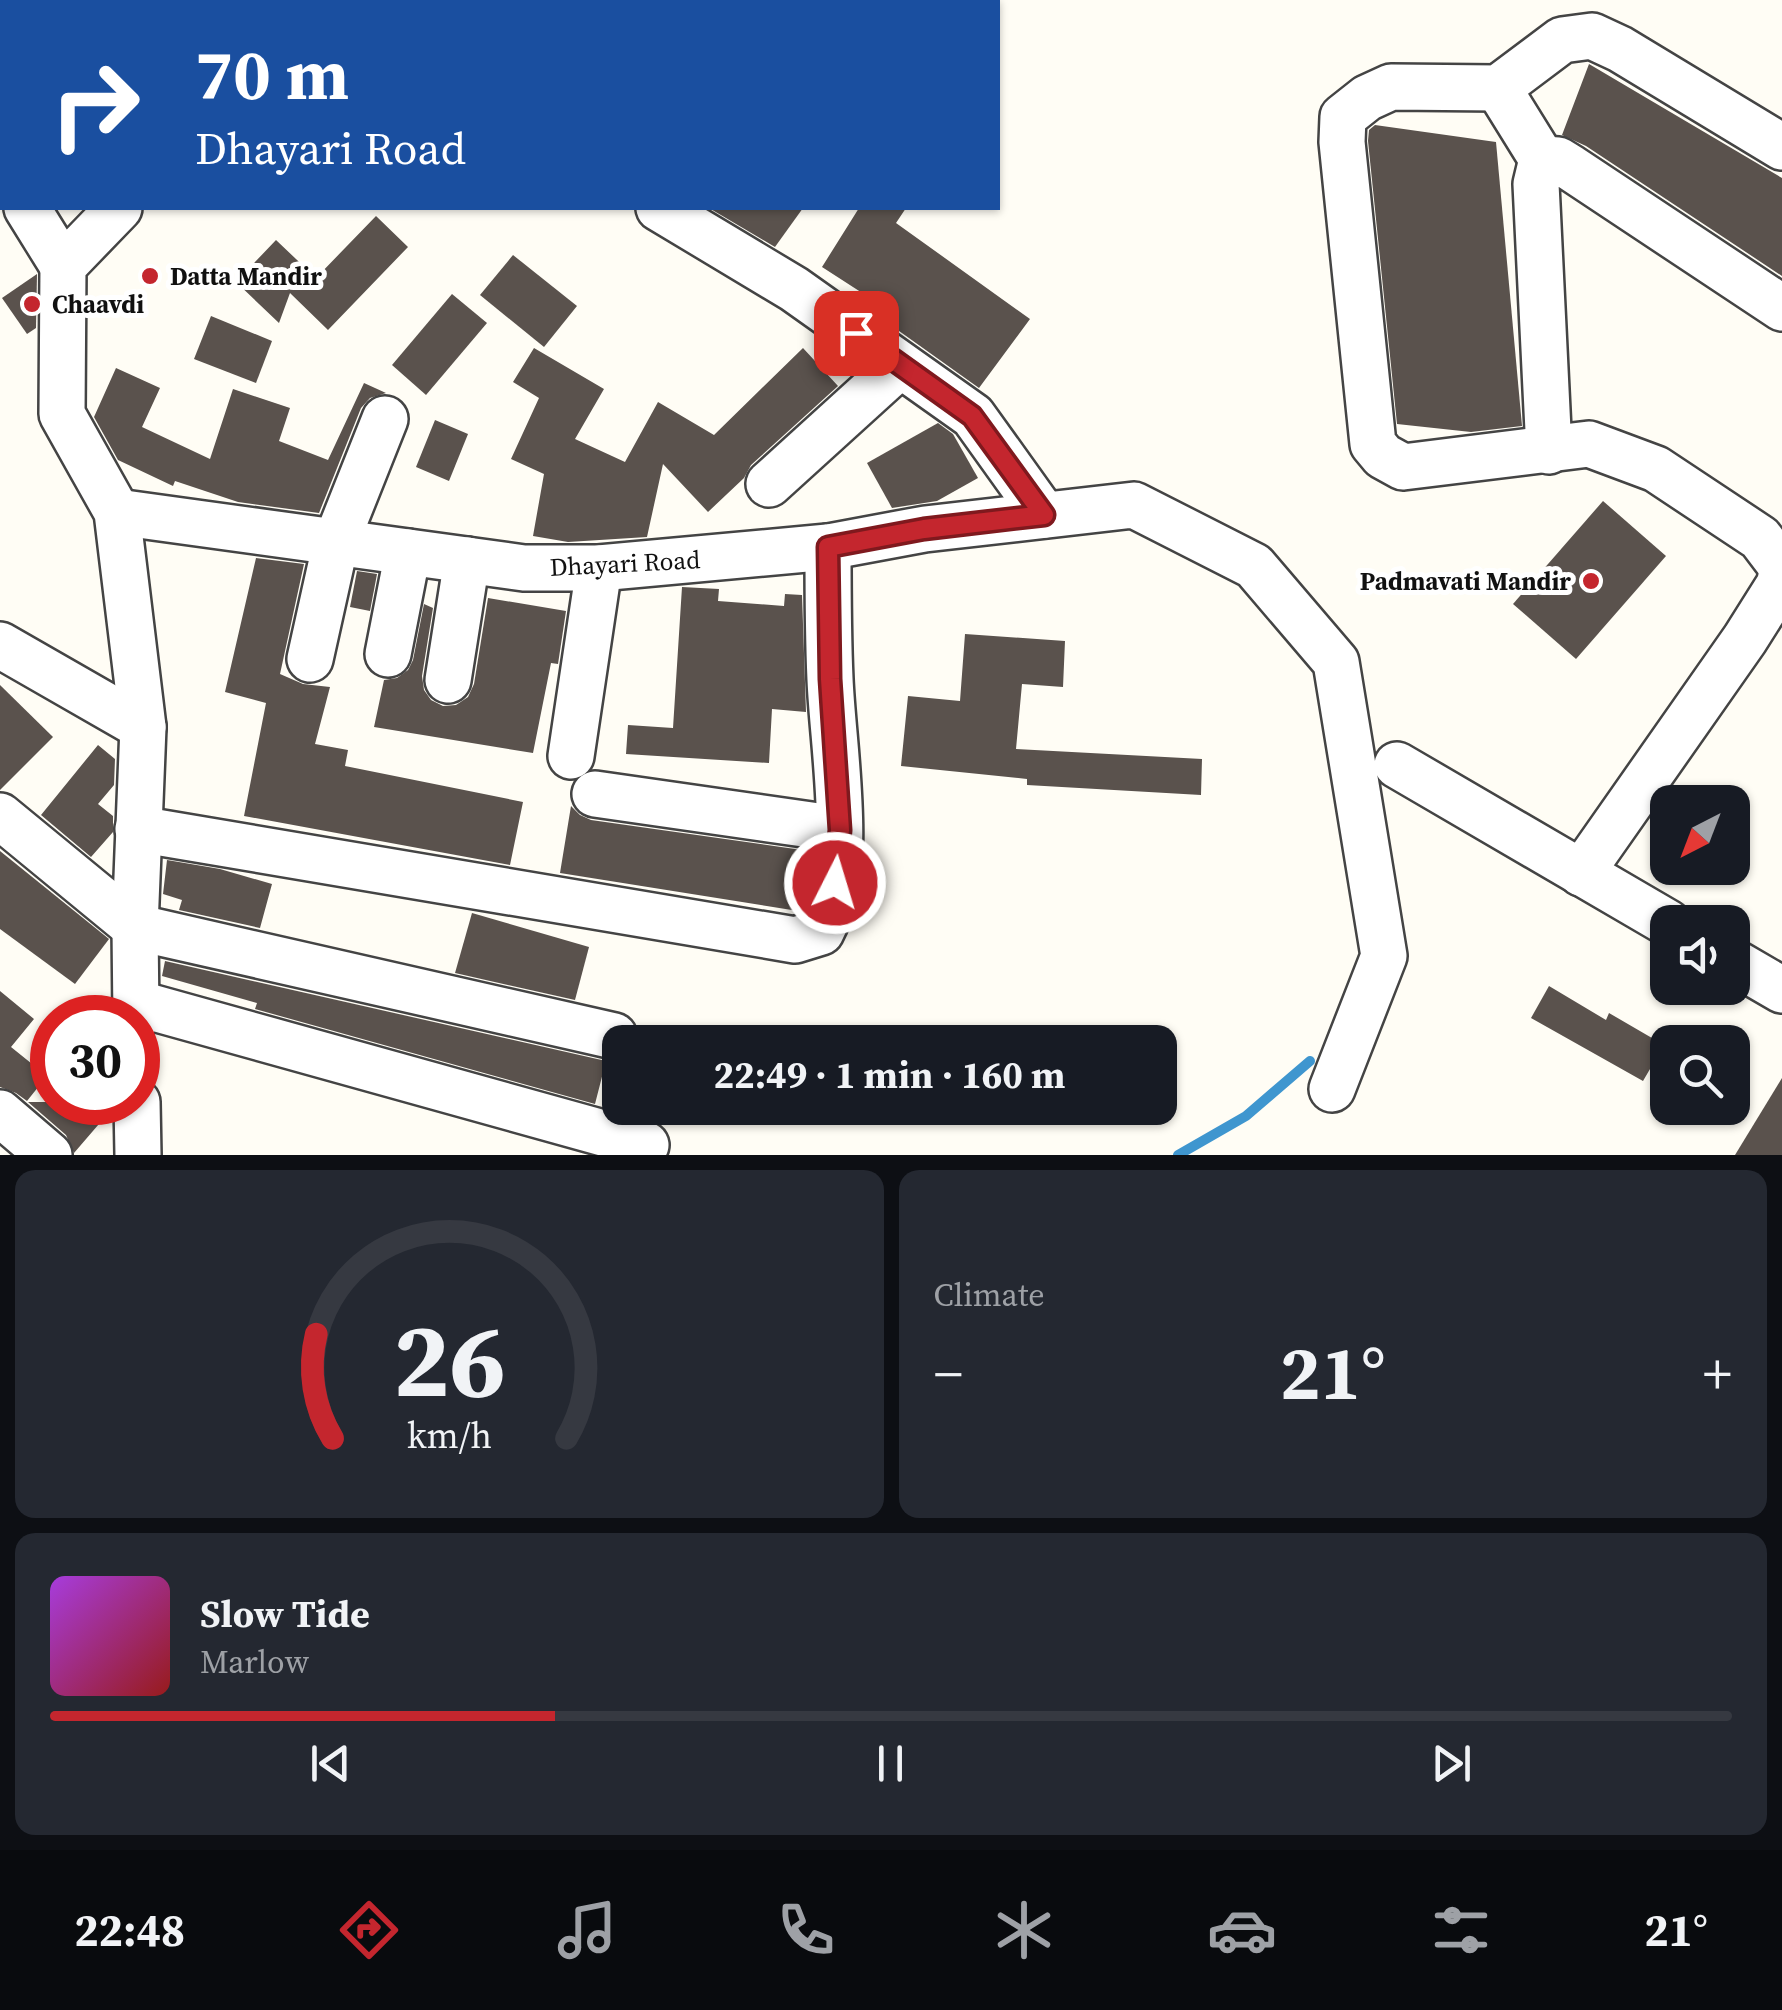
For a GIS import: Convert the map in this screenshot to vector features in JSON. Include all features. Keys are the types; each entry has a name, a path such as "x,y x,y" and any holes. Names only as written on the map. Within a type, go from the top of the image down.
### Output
{"street":[{"path":"1581,872 1744,640 1779,585 1782,570 1760,538 1656,469 1589,444 1403,467 1383,456 1373,444 1342,142 1343,117 1367,98 1392,87 1498,88 1562,40 1592,36 1782,147"},
{"path":"1498,88 1542,159 1536,184 1548,450"},
{"path":"1542,159 1558,160 1571,168 1782,308"},
{"path":"28,210 63,266 62,414 117,512 142,727 136,995"},
{"path":"63,266 117,210"},
{"path":"662,210 794,289 972,416 1044,515"},
{"path":"769,484 900,365"},
{"path":"310,660 336,542 385,419"},
{"name":"Dhayari Road","path":"117,512 524,568 599,568 828,547 924,529 1134,505 1254,566 1336,662 1384,956 1332,1089"},
{"path":"138,829 795,940 821,932 833,910 840,830 830,679 828,547"},
{"path":"388,654 408,552"},
{"path":"448,680 466,560"},
{"path":"571,756 599,568"},
{"path":"0,645 142,727"},
{"path":"1397,765 1650,912"},
{"path":"595,794 840,830"},
{"path":"0,816 135,927 602,1033"},
{"path":"1750,971 1782,990"},
{"path":"160,1016 646,1145"},
{"path":"137,1125 138,1155"}],"building":[{"path":"1589,64 1782,178 1782,276 1586,146 1562,135"},
{"path":"1375,125 1496,142 1522,426 1471,432 1397,424 1368,141 1369,130"},
{"path":"712,210 802,210 775,247"},
{"path":"858,210 905,210 896,223 1030,319 979,388 864,306 870,298 822,267"},
{"path":"376,216 408,247 328,330 290,293 279,323 236,282 276,240 316,278"},
{"path":"513,255 577,306 544,347 480,295"},
{"name":"Chaavdi","path":"37,274 36,328 27,334 2,298"},
{"path":"452,294 487,323 426,395 392,365"},
{"path":"211,316 272,341 256,383 194,359"},
{"path":"534,348 604,389 575,439 625,462 658,402 714,435 803,348 838,386 751,465 744,478 708,512 663,464 647,537 568,542 533,536 544,474 511,459 539,398 513,382"},
{"path":"116,368 160,388 142,427 210,459 233,389 290,408 279,441 328,460 364,383 386,393 370,398 361,408 319,513 238,502 175,481 173,486 118,460 94,417"},
{"path":"435,420 468,434 449,481 416,467"},
{"path":"938,423 953,434 978,478 937,501 892,508 867,463"},
{"path":"1603,501 1666,556 1576,659 1513,604"},
{"path":"256,558 304,564 280,674 303,684 330,687 315,744 348,750 345,766 523,802 510,865 244,816 266,703 225,692"},
{"path":"357,571 377,574 370,611 350,607"},
{"path":"682,587 719,589 718,601 784,606 785,594 802,595 806,712 772,709 769,763 626,754 628,725 673,728"},
{"path":"488,598 566,611 558,664 551,663 533,753 374,727 384,680 397,678 413,660 424,604 433,608 422,676 424,690 431,700 443,706 456,705 468,697 474,684"},
{"path":"965,634 1065,641 1063,687 1022,684 1016,749 1202,759 1201,795 1027,785 1027,779 901,766 908,696 960,701"},
{"path":"0,685 53,737 0,790"},
{"path":"98,745 115,759 114,785 98,804 113,816 113,832 91,857 41,815"},
{"path":"571,806 591,820 809,851 798,911 560,873"},
{"path":"0,851 109,939 75,984 0,929"},
{"path":"167,860 220,869 272,884 260,928 179,910 182,900 163,894"},
{"path":"472,913 589,947 575,1000 455,973"},
{"path":"165,961 602,1060 595,1104 255,1009 257,1003 162,976"},
{"path":"1549,986 1606,1020 1609,1013 1650,1037 1650,1069 1643,1081 1531,1018"},
{"path":"0,991 30,1016 30,1024 11,1047 30,1062 30,1097 27,1101 0,1087"},
{"path":"1782,1078 1782,1155 1735,1155"},
{"path":"54,1125 98,1125 74,1153 66,1135"}],"waterway":[{"path":"1178,1155 1246,1116 1310,1061"}],"place":[{"name":"Datta Mandir","path":"150,276"},
{"name":"Chaavdi","path":"32,304"},
{"name":"Padmavati Mandir","path":"1591,581"}],"route":[{"path":"835,883 840,830 830,679 828,547 924,529 1044,515 972,416 856,333"}]}
